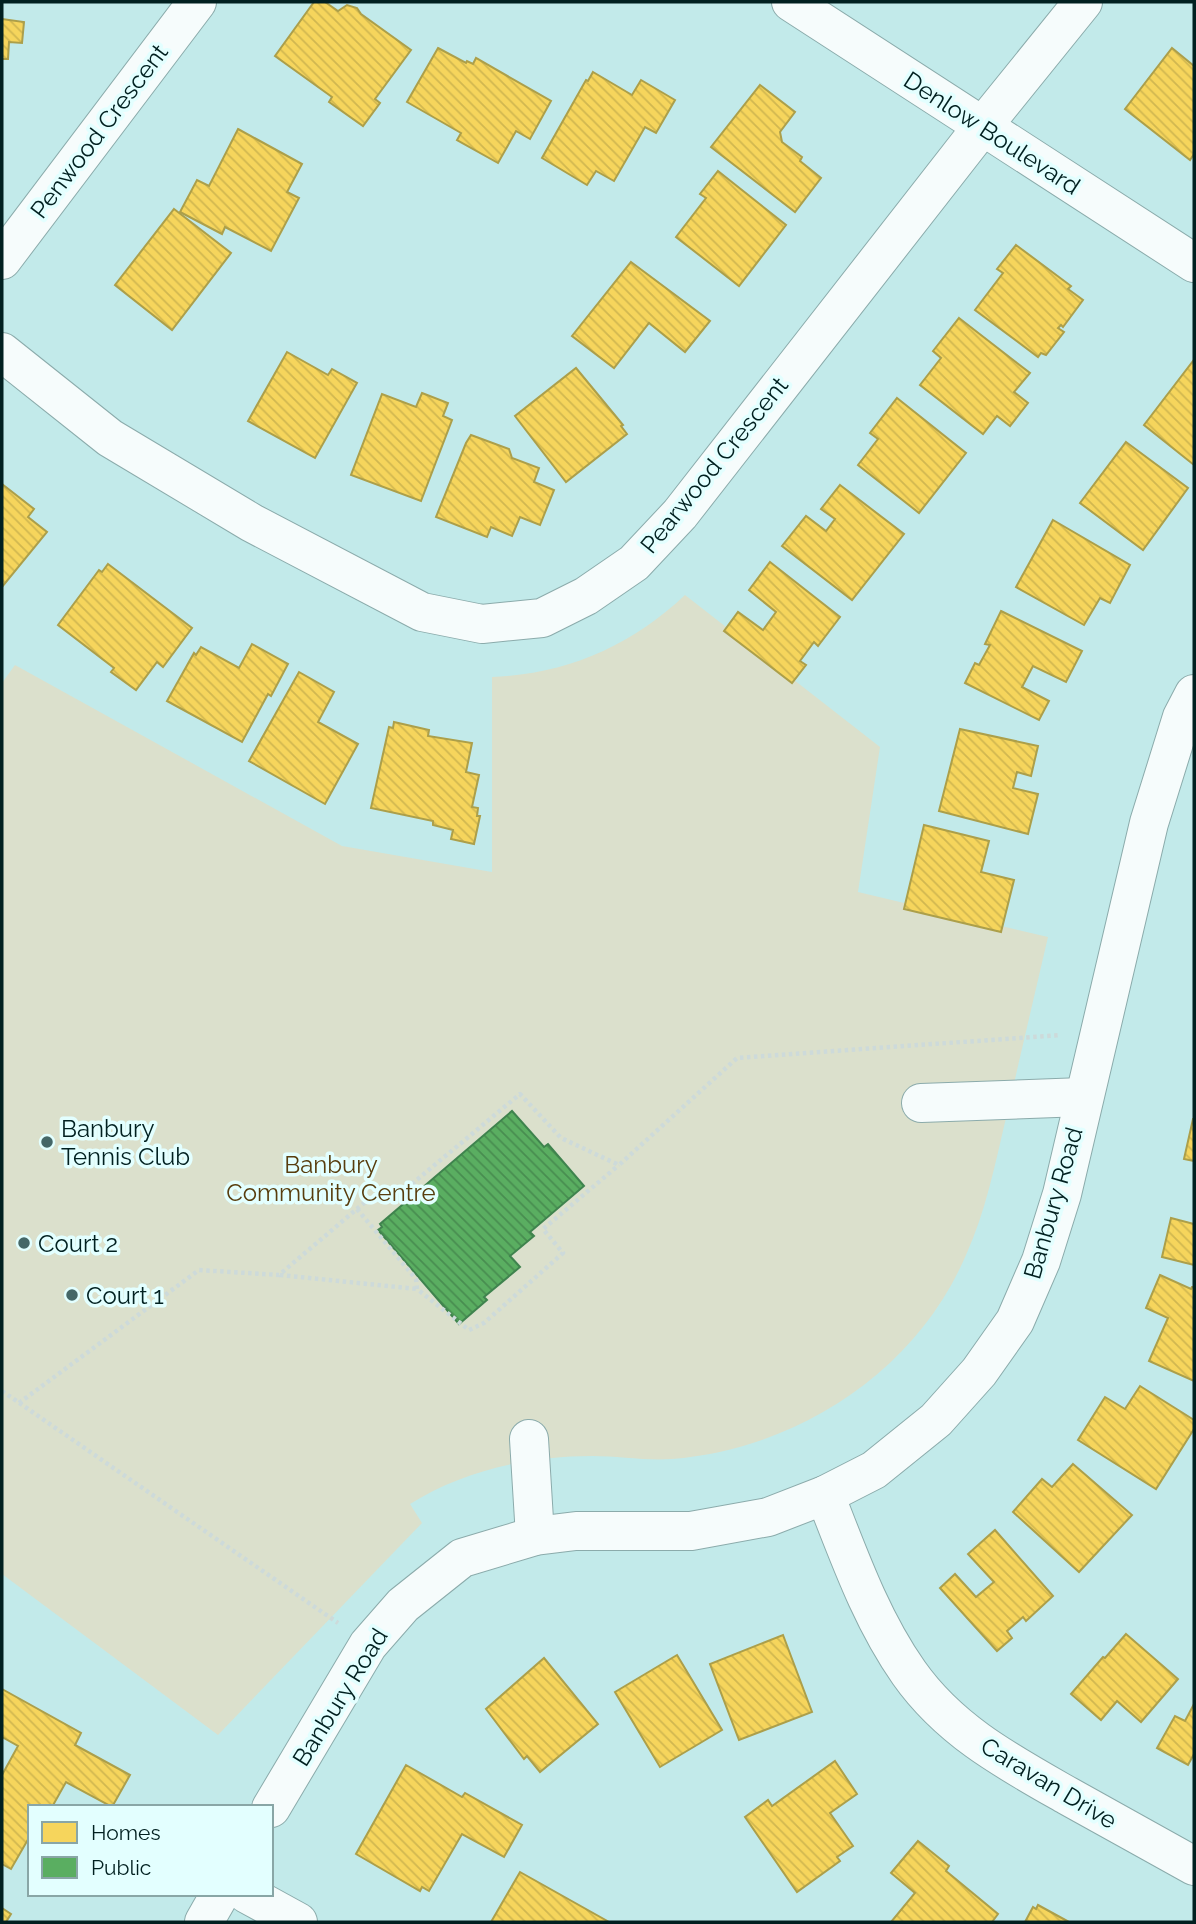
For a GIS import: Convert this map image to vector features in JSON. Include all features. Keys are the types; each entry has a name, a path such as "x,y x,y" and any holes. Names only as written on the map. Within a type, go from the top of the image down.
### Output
{"street":[{"name":"Penwood Crescent","path":"2,260 197,2"},
{"name":"Denlow Boulevard","path":"791,2 1194,263"},
{"name":"Pearwood Crescent","path":"2,352 110,438 252,523 422,612 482,624 542,618 586,596 634,563 680,514 1083,2"},
{"name":"Banbury Road","path":"273,1805 368,1645 403,1605 461,1558 535,1535 576,1531 691,1531 768,1517 825,1495 874,1469 936,1420 979,1372 1015,1321 1041,1261 1054,1221 1159,786 1182,717 1194,694"},
{"path":"921,1103 1083,1097"},
{"path":"529,1440 535,1535"},
{"name":"Caravan Drive","path":"825,1495 880,1626 910,1674 947,1717 992,1753 1194,1866"},
{"path":"204,1922 219,1896"},
{"path":"251,1896 298,1922"}],"path":[{"path":"19,1403 199,1270 417,1289 469,1330 484,1323 563,1253 543,1229 619,1165 737,1058 1099,1032"},
{"path":"279,1275 371,1197 401,1194 520,1094 561,1138 619,1165"},
{"path":"357,1209 416,1279 417,1289"},
{"path":"2,1391 368,1645"}],"green space":[{"name":"Banbury Community Centre","path":"685,595 880,747 858,892 1048,937 994,1170 973,1238 944,1297 917,1335 884,1368 847,1397 807,1421 764,1439 718,1452 672,1459 592,1456 521,1462 452,1482 410,1504 422,1523 218,1735 2,1574 2,683 15,665 342,846 492,872 492,677 546,670 596,654 643,629"}],"building: Homes":[{"path":"314,2 325,2 338,11 347,5 357,8 361,14 411,50 375,99 380,103 363,126 329,102 332,97 275,56"},
{"path":"2,19 24,22 22,43 9,42 8,59 2,59"},
{"path":"438,48 466,63 467,61 473,64 476,58 551,101 530,139 516,131 498,163 457,140 461,133 407,102"},
{"path":"1172,48 1194,66 1194,154 1190,160 1125,109"},
{"path":"593,72 632,95 641,80 675,100 656,133 645,127 614,181 596,171 587,185 542,158"},
{"path":"760,85 795,112 780,132 782,142 802,157 800,161 821,178 795,212 711,147"},
{"path":"238,129 302,164 287,192 299,198 271,251 225,227 222,234 180,212 197,180 209,186"},
{"path":"718,171 786,225 739,286 676,237 706,198 700,194"},
{"path":"174,209 231,253 172,330 115,285"},
{"path":"1016,245 1071,286 1068,289 1083,300 1063,327 1061,325 1058,328 1064,332 1046,355 1041,353 1038,357 975,310 1003,273 997,269"},
{"path":"631,262 710,321 685,352 649,323 614,368 572,336"},
{"path":"959,318 1030,373 1014,392 1028,403 1010,426 997,416 983,434 920,385 941,358 933,351"},
{"path":"287,352 328,375 332,369 357,383 315,458 248,421"},
{"path":"1194,362 1194,465 1144,425"},
{"path":"576,368 623,425 621,426 627,434 566,482 515,416"},
{"path":"422,393 448,403 443,416 452,420 421,501 351,475 382,394 416,407"},
{"path":"897,398 966,453 919,513 858,465 878,439 870,433"},
{"path":"471,435 509,449 512,458 539,468 534,482 554,490 540,525 520,517 512,536 491,527 487,537 436,517"},
{"path":"1126,442 1188,488 1143,550 1080,503"},
{"path":"2,484 34,509 28,517 47,532 2,587"},
{"path":"840,485 904,534 852,600 782,546 806,516 826,531 835,519 821,509"},
{"path":"1053,520 1130,565 1110,603 1100,598 1084,625 1016,587"},
{"path":"770,562 840,617 818,646 814,642 800,661 806,665 792,683 724,631 738,612 763,630 776,612 749,590"},
{"path":"108,564 192,628 163,667 157,662 136,690 111,672 114,668 58,625 99,570 102,572"},
{"path":"1001,611 1082,651 1066,682 1033,666 1022,687 1049,701 1039,720 965,683 975,663 979,665 990,645 985,644"},
{"path":"252,644 288,664 242,742 167,701 194,653 196,655 201,647 239,668"},
{"path":"299,672 334,692 318,722 358,744 325,804 249,761"},
{"path":"394,722 429,730 428,736 472,743 466,772 479,775 472,807 478,808 477,816 480,816 474,844 451,839 453,830 433,825 433,821 371,808 389,727 393,728"},
{"path":"960,729 1038,746 1031,776 1017,772 1013,788 1038,794 1028,834 939,811"},
{"path":"924,825 989,841 981,872 1014,880 1001,932 904,909"},
{"path":"1194,1119 1194,1161 1184,1159"},
{"path":"1171,1218 1194,1224 1194,1265 1162,1257"},
{"path":"1160,1275 1191,1289 1194,1287 1194,1381 1149,1361 1168,1318 1146,1308"},
{"path":"1140,1386 1194,1420 1194,1429 1156,1489 1078,1440 1105,1397 1125,1409"},
{"path":"1073,1464 1132,1515 1079,1572 1013,1512 1042,1479 1052,1487"},
{"path":"995,1530 1053,1596 1026,1621 1023,1617 1007,1631 1012,1638 997,1651 940,1588 955,1574 976,1597 994,1582 968,1554"},
{"path":"1126,1634 1178,1679 1141,1722 1117,1701 1101,1720 1071,1694"},
{"path":"783,1635 812,1712 739,1740 710,1664"},
{"path":"677,1655 722,1730 660,1767 615,1692"},
{"path":"544,1658 598,1724 540,1772 527,1756 524,1759 486,1709"},
{"path":"2,1689 81,1733 75,1745 130,1775 113,1805 108,1805 66,1782 53,1805 28,1805 28,1839 11,1869 2,1864 2,1775 18,1746 2,1737"},
{"path":"1194,1704 1194,1754 1188,1765 1157,1748 1175,1716 1185,1721"},
{"path":"835,1761 857,1794 830,1813 853,1846 837,1857 840,1861 797,1892 745,1817 768,1800 772,1806"},
{"path":"406,1765 462,1797 465,1793 522,1825 504,1857 462,1834 429,1891 422,1887 420,1891 356,1854"},
{"path":"918,1841 949,1866 946,1871 998,1914 992,1922 891,1922 915,1893 891,1873"},
{"path":"520,1872 609,1922 491,1922"},
{"path":"1038,1905 1069,1922 1025,1922 1033,1907 1036,1909"},
{"path":"2,1908 11,1914 6,1922 2,1922"}],"building: Public":[{"path":"512,1111 544,1147 548,1144 584,1186 530,1232 534,1236 510,1256 520,1267 484,1297 487,1300 459,1324 378,1230 382,1227 380,1224"}],"place":[{"name":"Banbury Tennis Club","path":"47,1142"},
{"name":"Court 2","path":"24,1243"},
{"name":"Court 1","path":"72,1295"}]}
